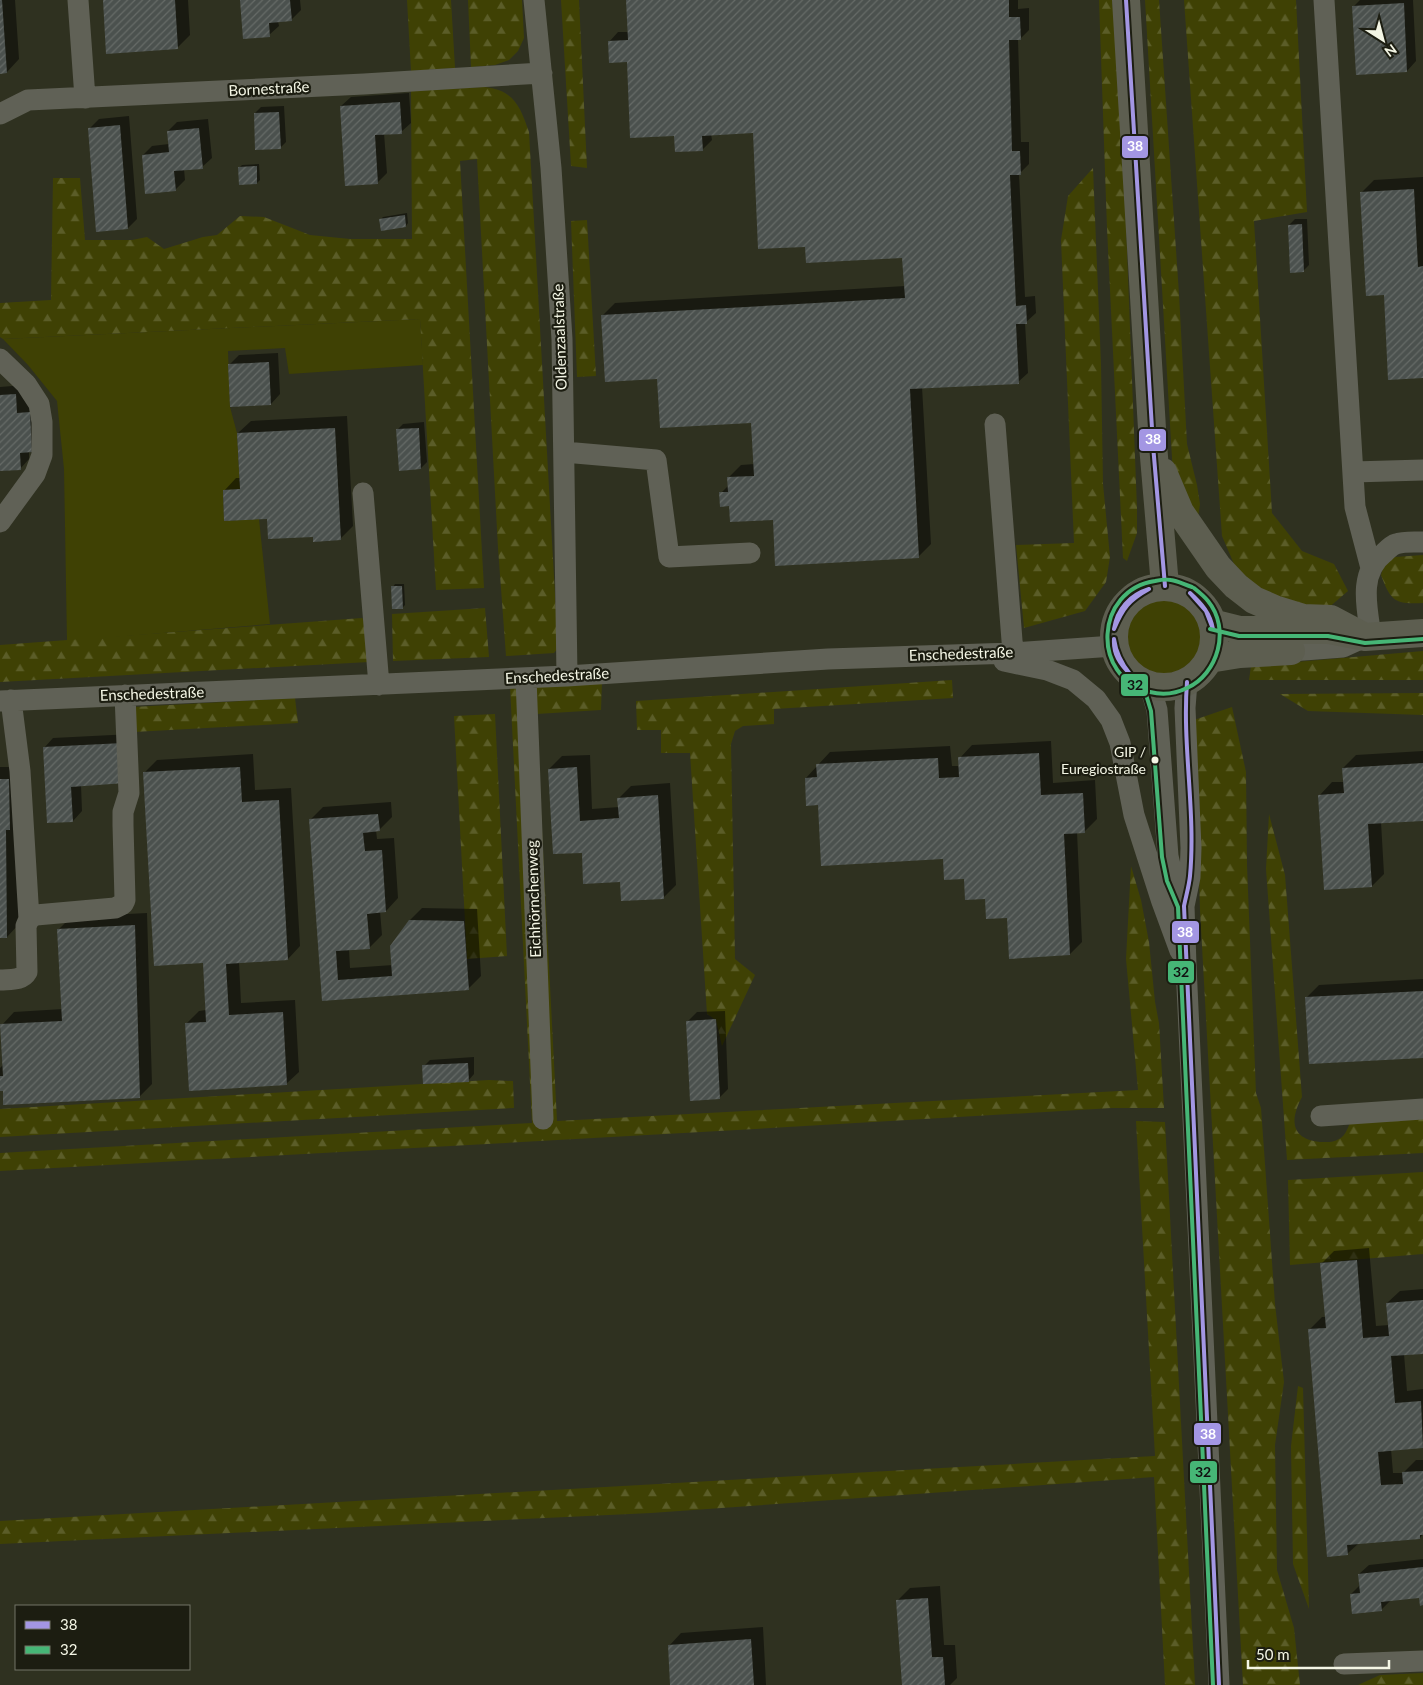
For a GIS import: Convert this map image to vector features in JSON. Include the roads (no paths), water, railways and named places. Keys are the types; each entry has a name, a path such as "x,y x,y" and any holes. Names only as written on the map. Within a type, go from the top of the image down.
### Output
{"main road":[{"path":"1126,0 1153,445 1165,586"},
{"path":"1153,445 1166,482 1180,512 1218,567 1236,586 1254,600 1277,610 1303,618 1331,619 1368,636"},
{"path":"1165,586 1178,588 1195,597 1207,611 1212,623 1213,647 1209,659 1200,672 1187,682 1176,686 1163,688 1150,686 1137,680 1126,671 1118,659 1114,646 1113,631 1117,616 1125,604 1137,594 1150,588 1165,586"},
{"path":"1212,623 1240,630 1329,630 1368,636 1423,633"},
{"path":"1209,659 1240,654 1291,651"}],"street":[{"path":"78,0 85,98"},
{"name":"Oldenzaalstraße","path":"534,0 550,168 562,339 567,676"},
{"path":"1324,0 1355,507 1371,568"},
{"name":"Bornestraße","path":"0,114 28,100 364,84 542,73"},
{"path":"0,359 26,384 39,404 42,422 42,455 35,474 0,522"},
{"path":"995,424 1013,653"},
{"path":"564,452 656,460 669,557 750,553"},
{"path":"1353,472 1423,470"},
{"path":"362,494 379,685"},
{"path":"1291,651 1343,647 1368,636 1366,601 1367,580 1371,568 1377,558 1395,544 1423,542"},
{"name":"Enschedestraße","path":"6,701 567,676 828,658 1013,653 1114,646"},
{"path":"969,654 1059,673 1073,680 1096,700 1111,720 1120,743 1134,815 1162,902 1186,965"},
{"name":"Eichhörnchenweg","path":"526,678 543,1119"},
{"path":"1187,682 1185,708 1191,848 1190,877 1184,906 1220,1685"},
{"path":"1150,686 1157,710 1168,856 1173,878 1184,906"},
{"path":"29,919 40,913 116,908 123,904 125,900 122,825 123,812 129,793 125,695"},
{"path":"0,980 22,978 27,972 26,926 29,919 20,771 6,701"},
{"path":"1321,1116 1423,1109"},
{"path":"1344,1664 1423,1661"}],"place":[{"name":"GIP / Euregiostraße","path":"1155,760"}]}
